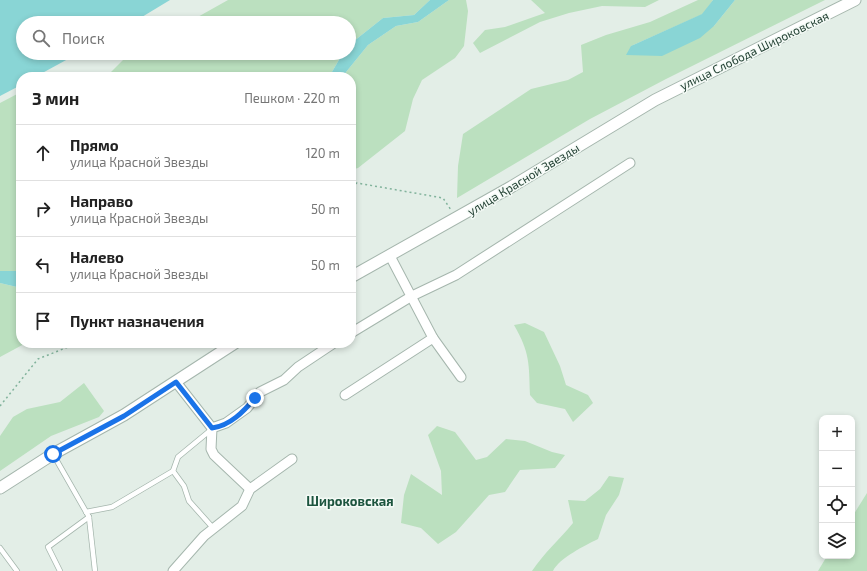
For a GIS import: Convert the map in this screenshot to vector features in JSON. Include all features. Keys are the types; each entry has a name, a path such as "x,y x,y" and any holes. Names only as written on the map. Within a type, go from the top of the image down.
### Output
{"street":[{"name":"улица Слобода Широковская","path":"654,100 854,0"},
{"name":"улица Красной Звезды","path":"356,274 511,187 654,100"},
{"path":"356,330 412,296 456,275 630,163"},
{"path":"390,256 433,338 461,378"},
{"path":"345,395 433,338"},
{"path":"0,488 53,454 124,416 227,348"},
{"path":"212,428 226,423 247,408 260,392 284,380 298,367 326,348"},
{"path":"176,382 212,428 211,445 214,455 250,489"},
{"path":"172,571 204,536 242,506 250,489 292,459"}],"lane":[{"path":"60,571 48,547 87,514 112,507 173,471 178,457 212,428"},
{"path":"53,454 87,514 95,571"},
{"path":"173,471 184,486 189,501 214,529"},
{"path":"0,548 17,571"}],"path":[{"path":"356,184 443,198 456,218"},
{"path":"0,406 38,359 66,348"}],"green space":[{"path":"228,0 430,0 414,15 383,18 356,39 356,16 199,16"},
{"path":"449,0 466,0 468,11 464,46 455,58 422,80 413,99 405,131 356,169 356,72 346,72 368,45 396,26 418,22"},
{"path":"531,0 659,0 645,7 602,6 569,13 540,22 480,53 473,43 485,30 505,27 545,13"},
{"path":"698,0 713,0 703,14 631,46 714,26 735,0 825,0 666,79 590,119 457,198 458,166 463,134 531,89 568,80 583,72 581,45 606,35 650,22"},
{"path":"123,60 339,60 332,72 111,72"},
{"path":"16,95 16,271 0,271 0,103"},
{"path":"0,283 16,287 17,348 0,357"},
{"path":"525,323 544,332 560,366 566,385 588,395 593,403 573,422 565,409 537,403 530,395 528,358 523,343 514,325"},
{"path":"84,383 104,411 99,417 51,436 0,471 0,436 13,417 27,409 60,402"},
{"path":"437,426 455,432 476,460 487,457 506,439 525,441 552,452 565,455 555,468 520,470 505,492 489,495 456,532 438,544 421,528 401,523 404,495 411,474 442,495 441,471 428,435"},
{"path":"609,476 624,478 619,495 606,515 598,539 580,548 561,561 553,571 532,571 573,523 568,500 585,501 600,489"},
{"path":"867,493 867,571 818,571 825,559 855,559 855,512"}],"water":[{"path":"0,0 170,0 144,16 16,16 16,60 66,60 44,72 16,72 16,88 0,96"},
{"path":"430,0 449,0 418,22 396,26 368,45 356,60 356,39 383,18 414,15"},
{"path":"713,0 735,0 714,26 700,38 662,56 626,55 631,46 702,14"},
{"path":"339,60 356,60 346,72 332,72"},
{"path":"0,271 16,271 16,287 0,283"}],"district":[{"name":"Широковская","path":"350,501"}],"route":[{"path":"53,454 124,416 176,382 212,428 220,427 226,423 247,408 255,398"}]}
